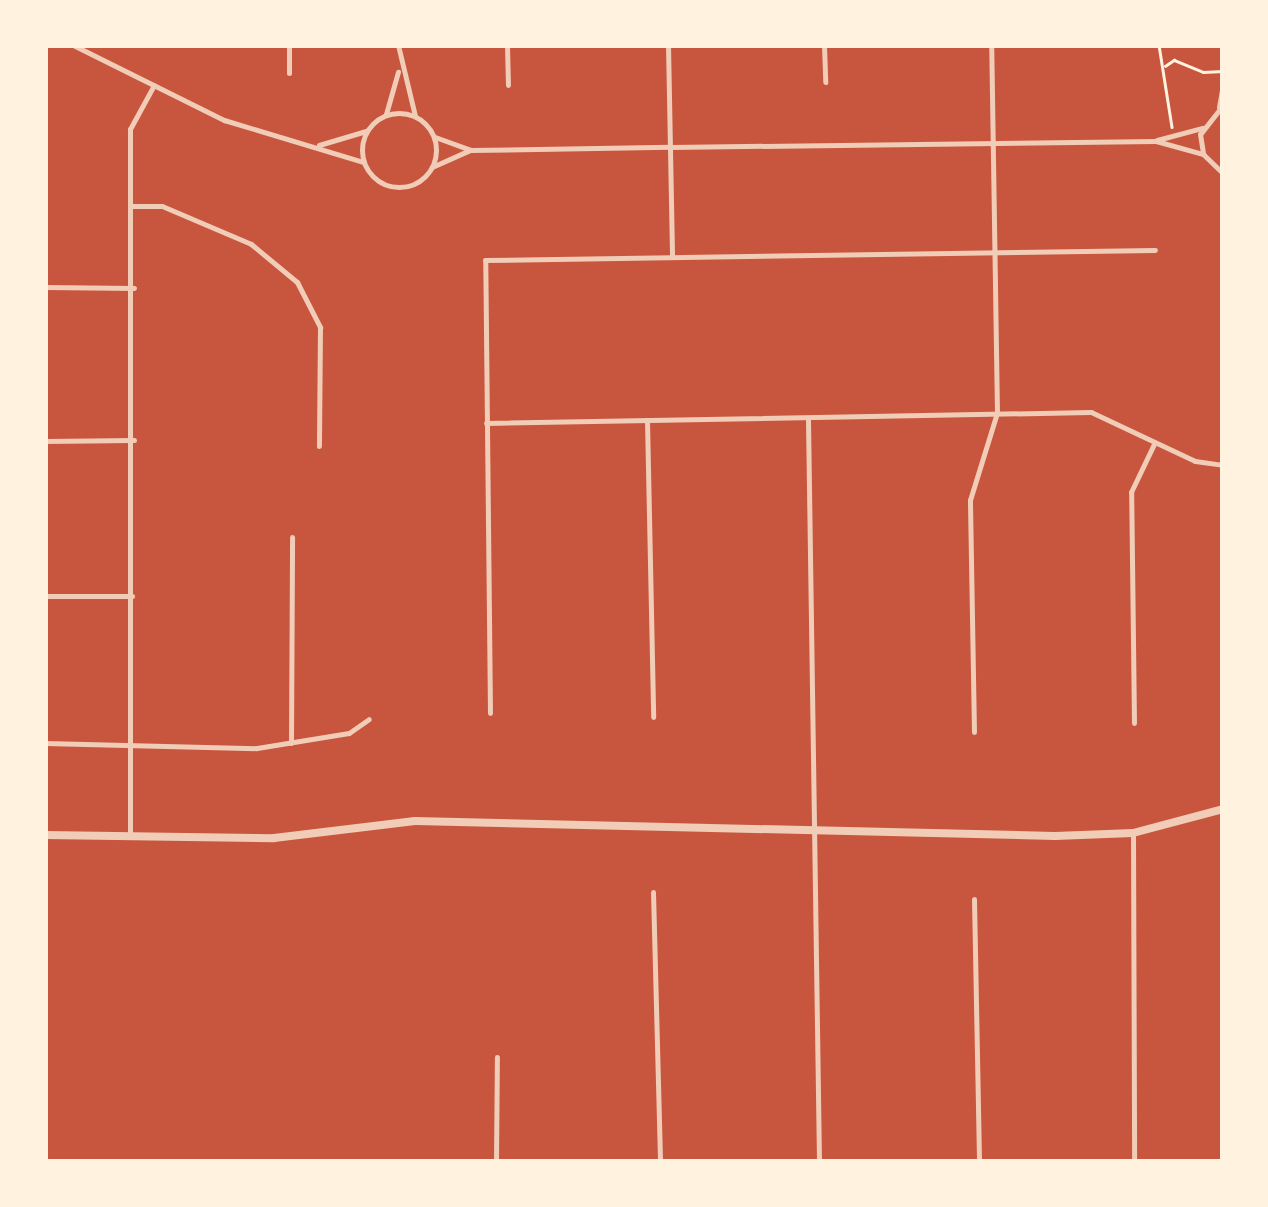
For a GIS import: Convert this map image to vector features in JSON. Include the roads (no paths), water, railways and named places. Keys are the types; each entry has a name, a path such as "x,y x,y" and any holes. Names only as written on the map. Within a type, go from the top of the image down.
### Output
{"street":[{"path":"73,45 224,120 363,162 379,182 402,187 432,167 470,150"},
{"path":"289,45 289,73"},
{"path":"398,45 399,69 415,116 434,136 470,150 1156,141 1203,154 1222,174"},
{"path":"508,45 508,86"},
{"path":"668,45 672,256"},
{"path":"824,45 825,82"},
{"path":"974,732 970,500 994,440 997,413 990,45"},
{"path":"316,146 367,131 386,115 399,69"},
{"path":"130,836 134,288 130,129 154,85"},
{"path":"1156,141 1202,128 1221,106 1223,85"},
{"path":"386,115 415,116"},
{"path":"1202,128 1203,154"},
{"path":"363,162 367,131"},
{"path":"432,167 434,136"},
{"path":"133,206 162,206 251,244 297,282 320,327 319,446"},
{"path":"490,713 486,260 1154,250"},
{"path":"45,287 134,288"},
{"path":"486,423 1091,412 1154,442 1223,465"},
{"path":"647,420 653,717"},
{"path":"808,420 819,1162"},
{"path":"45,441 134,440"},
{"path":"1134,723 1131,492 1154,442"},
{"path":"291,742 292,537"},
{"path":"45,596 133,596"},
{"path":"45,743 291,742 349,733 369,719"},
{"path":"45,835 274,838 416,821 812,832 1133,833 1223,809"},
{"path":"1133,833 1134,1162"},
{"path":"653,892 660,1162"},
{"path":"974,899 979,1162"},
{"path":"496,1162 497,1057"}]}
